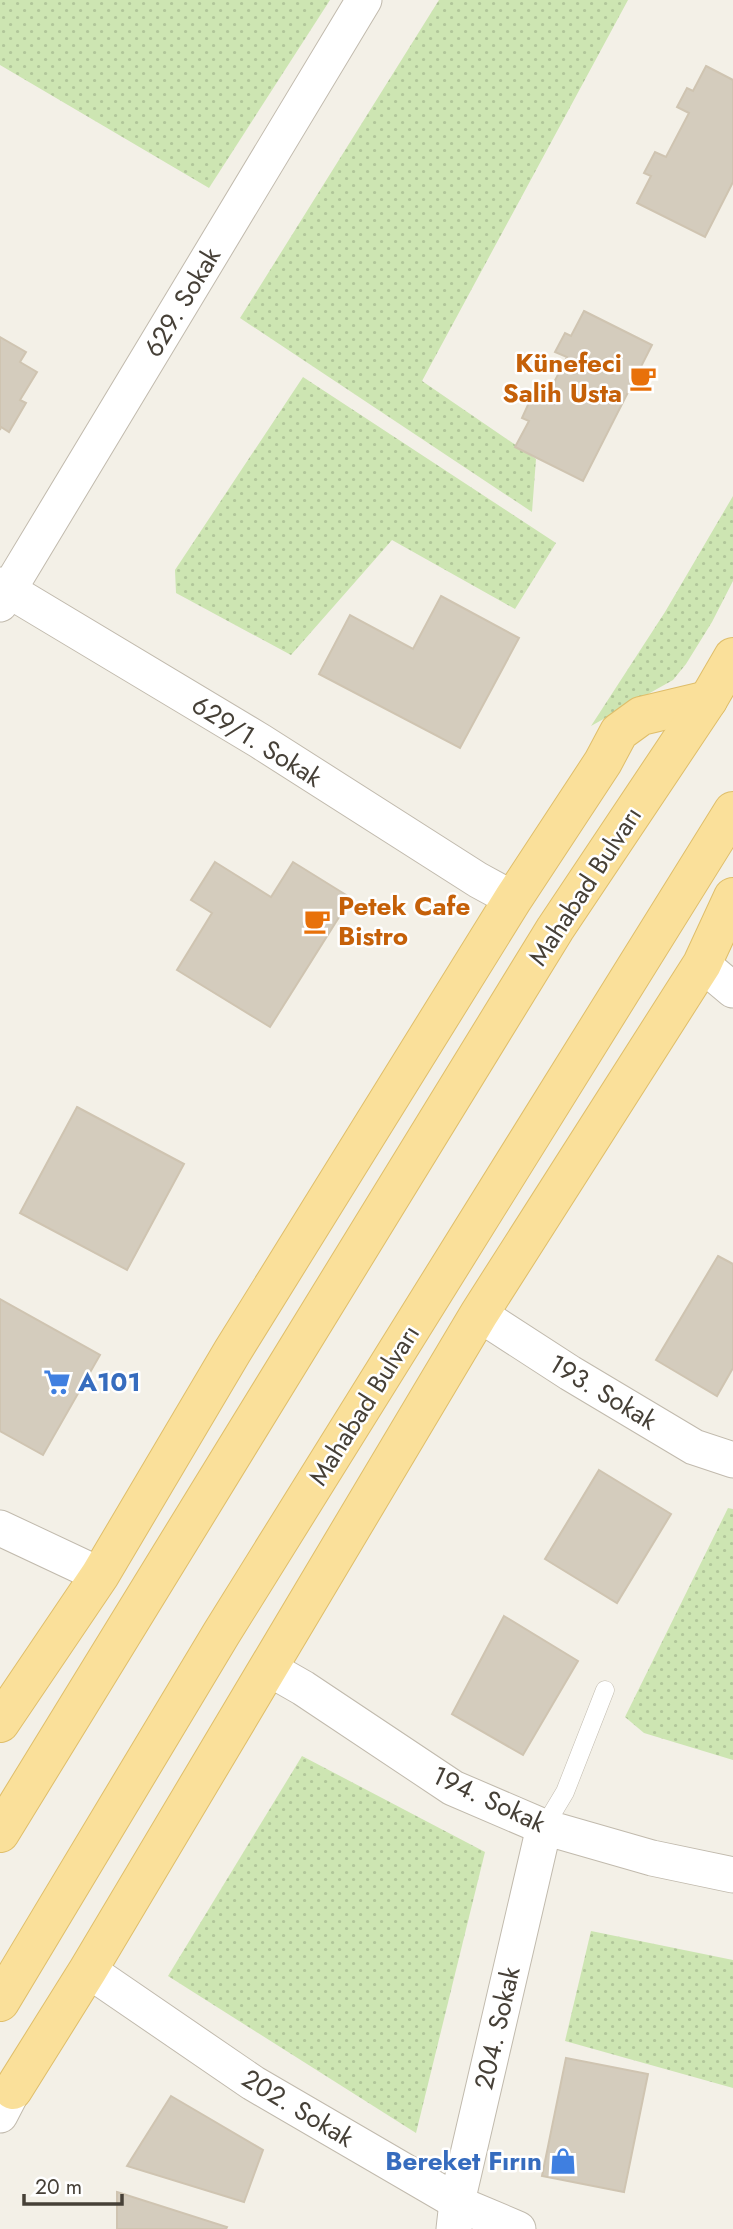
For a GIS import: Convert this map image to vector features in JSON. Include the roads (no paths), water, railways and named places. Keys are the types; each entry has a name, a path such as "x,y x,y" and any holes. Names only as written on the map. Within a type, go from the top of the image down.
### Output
{"main road":[{"name":"Mahabad Bulvarı","path":"0,1833 555,929 708,700 733,657"},
{"path":"0,1723 100,1576 232,1352 513,899 603,762 619,732 641,716 708,700"},
{"name":"Mahabad Bulvarı","path":"0,2002 221,1634 733,811"},
{"path":"4,2088 88,1970 479,1314 702,964 733,897"}],"street":[{"name":"629. Sokak","path":"3,593 365,0"},
{"name":"629/1. Sokak","path":"3,593 260,741 478,880 513,899"},
{"path":"702,964 733,990"},
{"name":"193. Sokak","path":"479,1314 570,1373 694,1447 733,1460"},
{"path":"0,1528 100,1576"},
{"name":"194. Sokak","path":"268,1668 303,1688 453,1788 544,1827 652,1858 733,1875"},
{"name":"204. Sokak","path":"455,2215 544,1827"},
{"name":"202. Sokak","path":"88,1970 253,2083 455,2215 518,2229"}],"lane":[{"path":"544,1827 565,1792 604,1690"}],"place":[{"name":"Künefeci Salih Usta","path":"643,378"},
{"name":"Petek Cafe Bistro","path":"317,921"},
{"name":"A101","path":"57,1382"},
{"name":"Bereket Fırın","path":"563,2161"}]}
